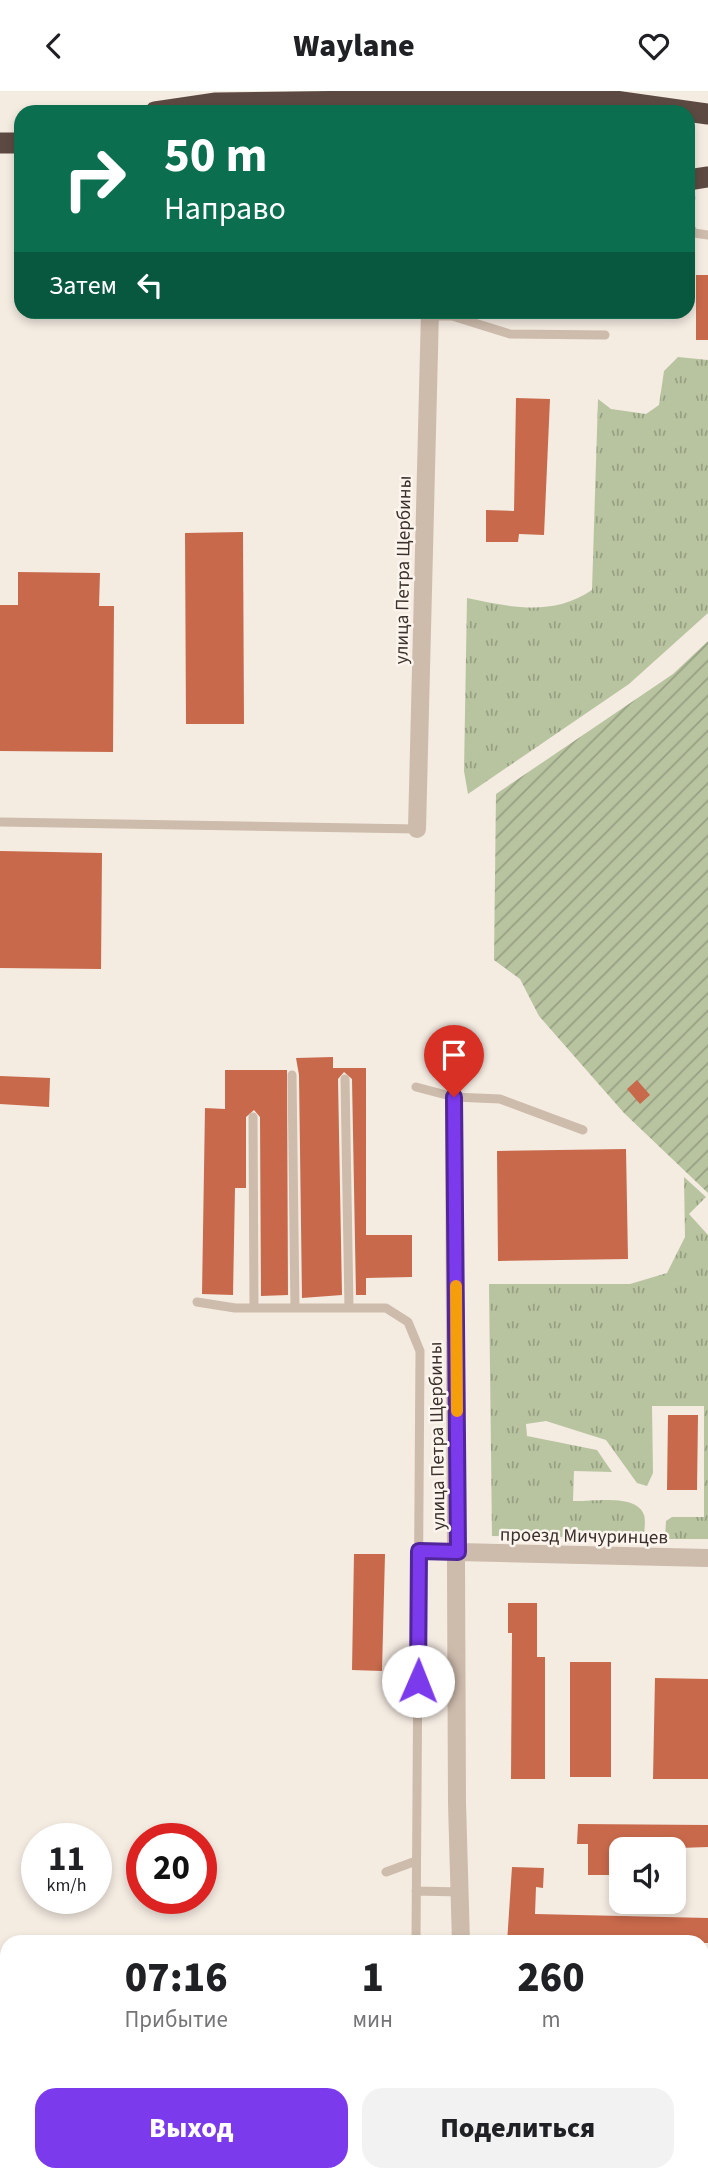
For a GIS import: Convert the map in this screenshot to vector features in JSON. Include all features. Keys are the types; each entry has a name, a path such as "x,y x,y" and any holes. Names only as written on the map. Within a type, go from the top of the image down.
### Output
{"highway":[{"path":"294,105 594,98 636,105"}],"street":[{"name":"улица Петра Щербины","path":"417,829 430,319"},
{"name":"улица Петра Щербины","path":"454,1097 457,1803 461,1935"},
{"name":"проезд Мичуринцев","path":"458,1552 708,1557"}],"lane":[{"path":"462,319 510,334 605,335"},
{"path":"0,822 417,829"},
{"path":"292,1075 295,1308"},
{"path":"345,1079 349,1308"},
{"path":"416,1087 454,1097 500,1098 583,1130"},
{"path":"253,1117 254,1308"},
{"path":"197,1302 254,1308 386,1308 408,1322 420,1351 416,1935"},
{"path":"419,1551 458,1552"},
{"path":"386,1872 416,1861"},
{"path":"416,1891 460,1892"}],"green space":[{"path":"678,357 708,360 708,613 629,684 468,794 464,771 467,598 515,607 546,607 562,604 592,590 598,399 611,409 646,414 659,405 664,371"},
{"path":"708,641 708,1193 624,1113 539,1016 520,979 494,960 496,794 673,674"},
{"path":"684,1177 706,1197 689,1214 708,1235 708,1539 665,1539 666,1521 672,1517 704,1517 704,1406 652,1406 653,1473 647,1486 637,1483 606,1440 546,1421 526,1424 527,1436 597,1450 612,1472 574,1471 573,1501 623,1501 640,1508 644,1515 644,1538 492,1536 489,1284 630,1284 667,1273 685,1237"}],"building":[{"path":"696,275 708,275 708,340 696,340"},
{"path":"516,398 550,399 544,535 519,534 518,542 486,542 486,510 514,511"},
{"path":"243,532 244,724 186,724 185,533"},
{"path":"18,572 100,573 99,606 114,606 113,752 0,751 0,605 18,605"},
{"path":"0,851 102,853 101,969 0,968"},
{"path":"333,1057 333,1068 366,1068 366,1235 412,1235 412,1277 366,1278 366,1295 356,1295 352,1079 344,1072 338,1079 342,1295 302,1298 299,1075 296,1058"},
{"path":"225,1070 287,1070 288,1295 261,1296 260,1117 254,1110 246,1117 246,1188 235,1188 233,1295 202,1294 205,1108 225,1109"},
{"path":"0,1076 50,1078 49,1107 0,1104"},
{"path":"637,1080 650,1095 640,1104 627,1089"},
{"path":"626,1149 628,1259 498,1261 497,1151"},
{"path":"668,1415 698,1415 697,1490 667,1490"},
{"path":"354,1554 385,1554 382,1671 352,1670"},
{"path":"508,1603 537,1603 537,1657 545,1657 545,1779 511,1779 512,1633 508,1633"},
{"path":"570,1662 611,1662 611,1777 570,1777"},
{"path":"655,1678 708,1679 708,1779 653,1779"},
{"path":"578,1824 708,1825 708,1847 686,1848 686,1837 609,1837 609,1875 588,1875 588,1844 577,1844"},
{"path":"512,1867 544,1868 543,1888 536,1887 535,1914 708,1918 708,1935 508,1935"}],"slow traffic":[{"path":"456,1286 457,1411"}],"route":[{"path":"418,1681 419,1551 458,1552 454,1097"}]}
